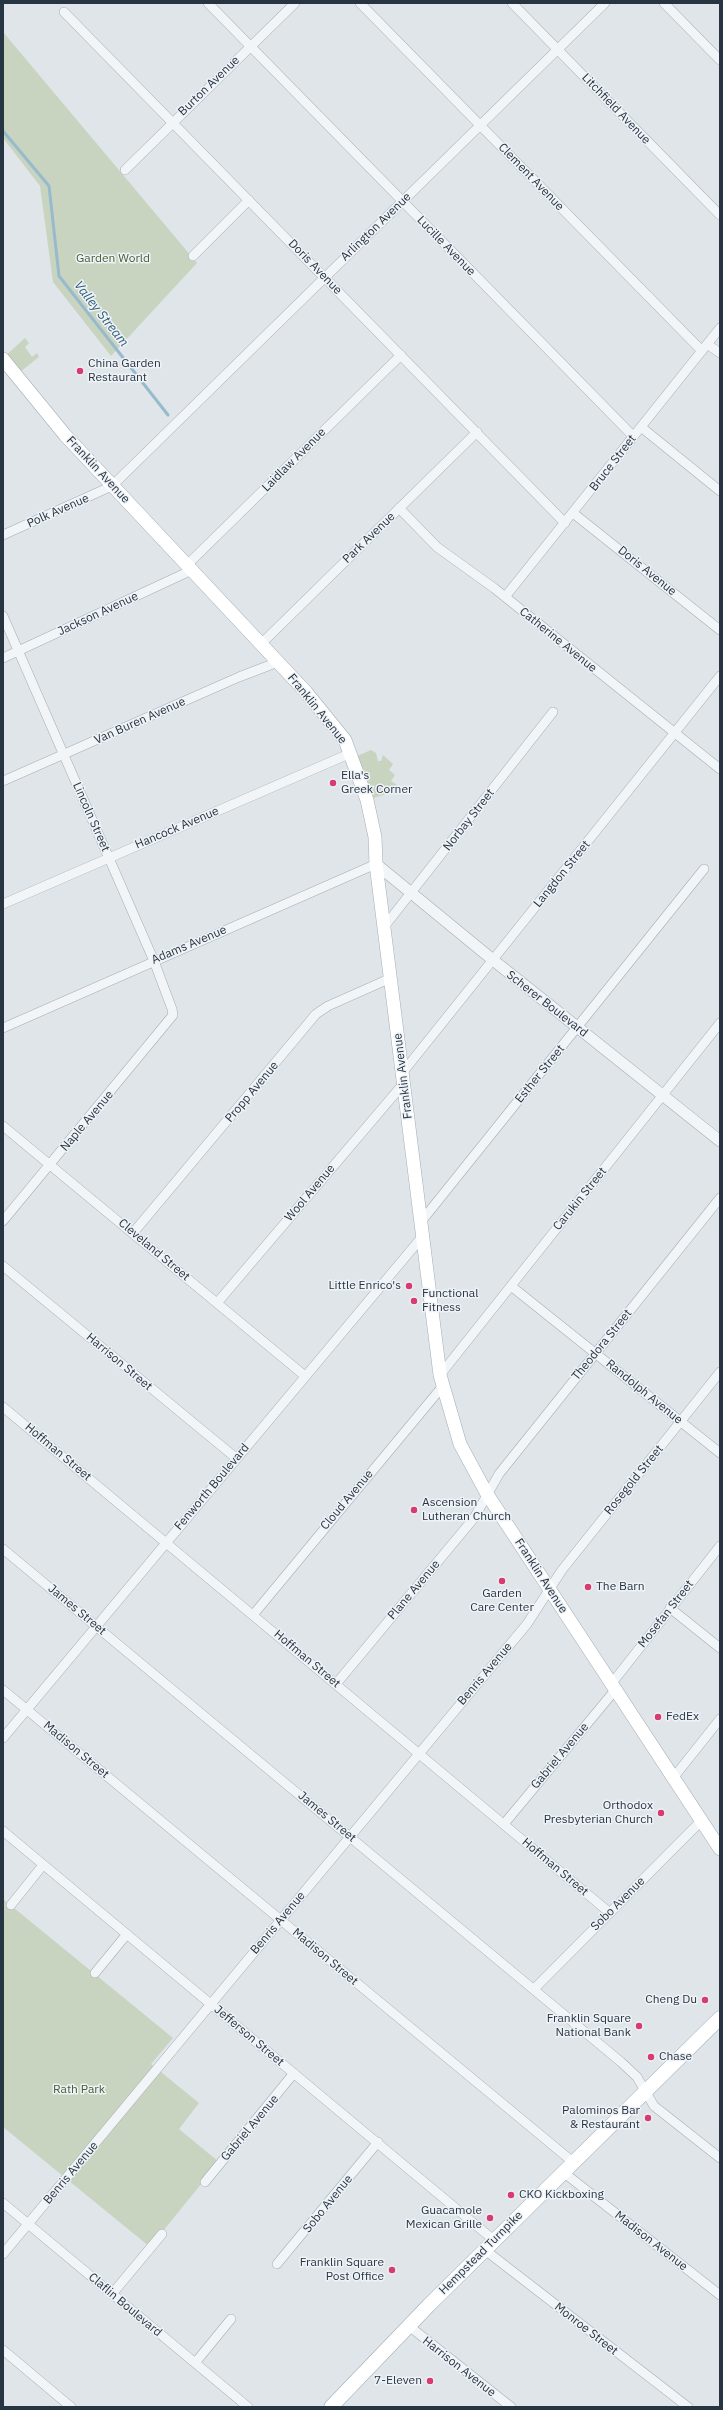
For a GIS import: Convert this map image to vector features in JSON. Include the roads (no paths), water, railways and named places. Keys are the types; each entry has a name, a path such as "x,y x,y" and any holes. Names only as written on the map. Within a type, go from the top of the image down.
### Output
{"main road":[{"name":"Franklin Avenue","path":"3,359 48,416 278,662 345,740 367,800 375,838 376,864 441,1381 460,1444 487,1494 720,1849"},
{"name":"Hempstead Turnpike","path":"333,2406 409,2326 720,2018"}],"street":[{"name":"Lucille Avenue","path":"208,3 633,436"},
{"name":"Burton Avenue","path":"125,170 295,3"},
{"name":"Clement Avenue","path":"360,3 704,348 720,353"},
{"name":"Litchfield Avenue","path":"512,3 720,215"},
{"name":"Arlington Avenue","path":"112,486 605,3"},
{"path":"664,3 720,60"},
{"name":"Doris Avenue","path":"64,12 565,523"},
{"path":"193,256 249,200"},
{"name":"Bruce Street","path":"505,598 720,328"},
{"name":"Laidlaw Avenue","path":"190,568 400,355"},
{"path":"641,427 720,491"},
{"name":"Park Avenue","path":"261,644 477,432"},
{"name":"Polk Avenue","path":"3,535 112,486"},
{"name":"Catherine Avenue","path":"399,508 437,547 505,598 720,769"},
{"name":"Doris Avenue","path":"573,513 720,630"},
{"name":"Jackson Avenue","path":"3,658 190,568"},
{"name":"Lincoln Street","path":"3,616 154,961 172,1009 173,1015 169,1020"},
{"name":"Van Buren Avenue","path":"3,781 239,677 278,662"},
{"name":"Langdon Street","path":"403,1077 493,960 720,676"},
{"name":"Norbay Street","path":"384,927 553,712"},
{"name":"Hancock Avenue","path":"3,904 351,753"},
{"name":"Scherer Boulevard","path":"376,864 411,894 720,1141"},
{"name":"Adams Avenue","path":"3,1028 376,864"},
{"name":"Esther Street","path":"420,1223 578,1028 704,869"},
{"name":"Propp Avenue","path":"134,1233 316,1014 328,1006 391,978"},
{"name":"Naple Avenue","path":"3,1221 169,1020"},
{"name":"Carukin Street","path":"441,1381 511,1286 720,1023"},
{"name":"Wool Avenue","path":"217,1303 403,1077"},
{"name":"Cleveland Street","path":"3,1126 134,1233 304,1376"},
{"name":"Theodora Street","path":"487,1494 499,1474 720,1198"},
{"name":"Fenworth Boulevard","path":"3,1738 304,1376 422,1237"},
{"name":"Harrison Street","path":"3,1266 236,1458"},
{"name":"Randolph Avenue","path":"511,1286 720,1453"},
{"name":"Rosegold Street","path":"550,1590 562,1570 720,1372"},
{"name":"Cloud Avenue","path":"253,1615 441,1381"},
{"name":"Hoffman Street","path":"3,1407 610,1913"},
{"name":"Plane Avenue","path":"336,1684 474,1518 487,1494"},
{"name":"Mosefan Street","path":"614,1686 670,1608 720,1546"},
{"name":"James Street","path":"3,1549 621,2062 637,2077 654,2106 720,2158"},
{"name":"Benris Avenue","path":"3,2254 527,1624 550,1590"},
{"path":"670,1608 720,1648"},
{"name":"Gabriel Avenue","path":"504,1824 614,1686"},
{"name":"Madison Street","path":"3,1690 573,2162"},
{"path":"674,1777 720,1719"},
{"name":"Sobo Avenue","path":"534,1989 702,1820"},
{"name":"Jefferson Street","path":"3,1831 378,2142 490,2245"},
{"path":"12,1905 43,1864"},
{"path":"95,1974 127,1934"},
{"name":"Gabriel Avenue","path":"205,2182 294,2073"},
{"name":"Sobo Avenue","path":"277,2264 378,2142"},
{"name":"Madison Avenue","path":"563,2172 720,2295"},
{"name":"Claflin Boulevard","path":"3,2204 248,2407"},
{"path":"112,2294 162,2234"},
{"name":"Monroe Street","path":"490,2245 688,2407"},
{"path":"195,2363 231,2319"},
{"name":"Harrison Avenue","path":"409,2326 511,2407"},
{"path":"3,2350 71,2407"}],"waterway":[{"name":"Valley Stream","path":"3,131 49,186 59,276 168,415"}],"place":[{"name":"China Garden Restaurant","path":"80,371"},
{"name":"Ella's Greek Corner","path":"333,783"},
{"name":"Little Enrico's","path":"409,1286"},
{"name":"Functional Fitness","path":"414,1301"},
{"name":"Ascension Lutheran Church","path":"414,1510"},
{"name":"Garden Care Center","path":"502,1581"},
{"name":"The Barn","path":"588,1587"},
{"name":"FedEx","path":"658,1717"},
{"name":"Orthodox Presbyterian Church","path":"661,1813"},
{"name":"Cheng Du","path":"705,2000"},
{"name":"Franklin Square National Bank","path":"639,2026"},
{"name":"Chase","path":"651,2057"},
{"name":"Palominos Bar & Restaurant","path":"648,2118"},
{"name":"CKO Kickboxing","path":"511,2195"},
{"name":"Guacamole Mexican Grille","path":"490,2218"},
{"name":"Franklin Square Post Office","path":"392,2270"},
{"name":"7-Eleven","path":"430,2381"}],"park label":[{"name":"Garden World","path":"113,259"},
{"name":"Rath Park","path":"79,2090"}]}
